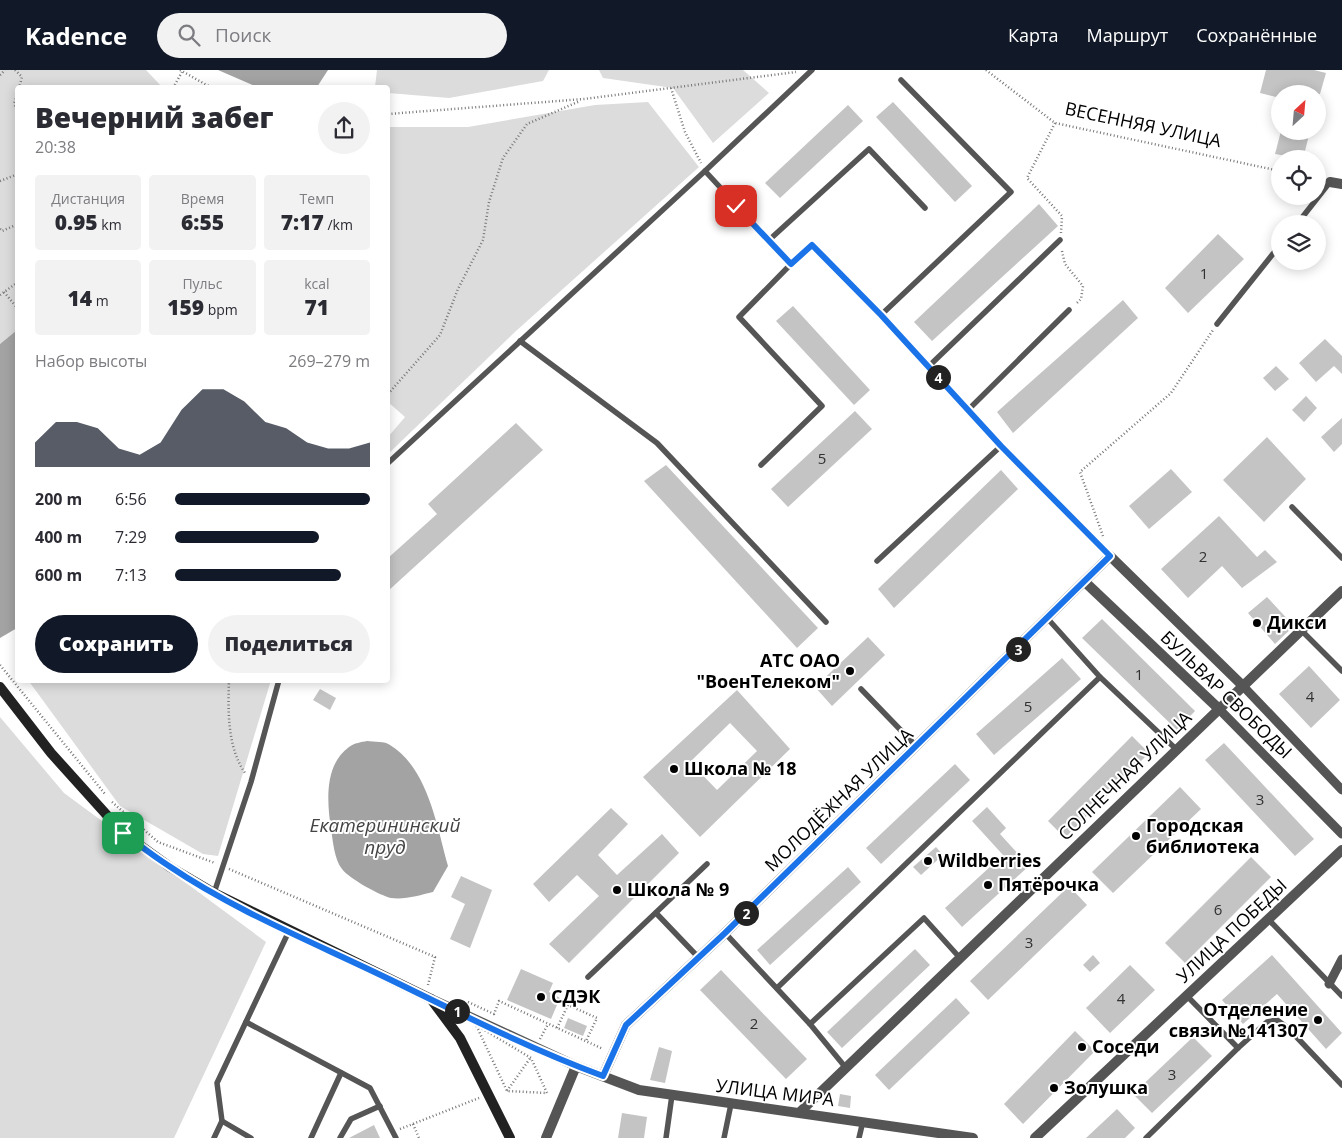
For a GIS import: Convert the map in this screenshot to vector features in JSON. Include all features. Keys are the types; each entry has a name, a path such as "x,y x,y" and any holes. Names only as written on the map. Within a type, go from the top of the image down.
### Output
{"main road":[{"path":"0,687 51,753 123,833 170,867 214,893 289,931 432,999 460,1038 510,1138"}],"street":[{"path":"1330,182 1342,184"},
{"name":"МОЛОДЁЖНАЯ УЛИЦА","path":"603,1076 626,1025 699,958 917,747 1110,556"},
{"name":"БУЛЬВАР СВОБОДЫ","path":"1110,556 1243,686 1342,790"},
{"name":"БУЛЬВАР СВОБОДЫ","path":"1085,582 1218,708 1342,834"},
{"name":"СОЛНЕЧНАЯ УЛИЦА","path":"801,1111 1218,708 1342,591"},
{"name":"УЛИЦА ПОБЕДЫ","path":"1035,1138 1342,850"},
{"path":"1329,984 1342,959"},
{"name":"УЛИЦА МИРА","path":"432,999 576,1066 639,1090 731,1104 801,1111 862,1121 920,1134 973,1138"},
{"path":"546,1138 576,1066"}],"lane":[{"path":"390,461 812,70"},
{"path":"881,315 1010,192 901,80"},
{"path":"768,241 869,149 925,208"},
{"path":"705,171 791,264"},
{"path":"1304,215 1330,182"},
{"path":"928,367 1060,240"},
{"path":"761,465 822,406 740,317 812,245 881,315 1001,446 1110,556"},
{"path":"1217,324 1271,256"},
{"path":"968,410 1069,310"},
{"path":"520,341 657,443 826,622"},
{"path":"877,560 1001,446"},
{"path":"1292,507 1342,558"},
{"path":"1048,619 1100,677 1176,749"},
{"path":"1301,630 1342,670"},
{"path":"777,988 1100,677"},
{"path":"214,893 251,782 278,683"},
{"path":"861,689 917,747"},
{"path":"588,978 708,864"},
{"path":"656,913 699,958"},
{"path":"810,1024 924,918 960,958"},
{"path":"1268,919 1342,996"},
{"path":"214,1138 222,1121 217,1083 289,931"},
{"path":"725,933 810,1024 846,1068"},
{"path":"1187,996 1238,1048"},
{"path":"1146,1138 1267,1022 1277,1020 1288,1028 1342,1085"},
{"path":"246,1022 370,1088 396,1138"},
{"path":"311,1138 341,1073"},
{"path":"666,1138 672,1095"},
{"path":"724,1138 731,1104"},
{"path":"340,1138 351,1119 380,1106"},
{"path":"222,1121 251,1138"},
{"path":"859,1138 862,1121"}],"path":[{"path":"0,75 5,70"},
{"path":"15,70 22,77 20,85"},
{"name":"ВЕСЕННЯЯ УЛИЦА","path":"986,70 1055,123 1271,169"},
{"path":"174,85 181,71 207,85"},
{"path":"390,114 584,99 801,71"},
{"path":"670,88 685,132 705,171"},
{"path":"390,392 440,335 458,289 483,240 489,202 503,158 527,124 584,99"},
{"path":"1055,123 1026,178 1062,216 1060,240 1065,264 1083,286 1081,299 1069,310"},
{"path":"0,181 15,175"},
{"path":"0,229 2,231 15,225"},
{"path":"0,294 15,284"},
{"path":"4,292 15,305"},
{"path":"1104,537 1080,472 1171,393 1217,324"},
{"path":"0,665 110,801 158,842 223,866 436,957 427,984 435,988"},
{"path":"228,683 227,714 238,763 251,782"},
{"path":"460,999 494,1014 499,1001 613,1054"},
{"path":"558,1028 568,1005 597,1018 586,1041"},
{"path":"476,1025 531,1058 547,1093 507,1091 476,1025"},
{"path":"507,1091 531,1058"},
{"path":"393,1131 489,1094"},
{"path":"413,1124 419,1138"}],"shaded area":[{"path":"0,70 146,70 160,85 15,85 15,332 0,344"},
{"path":"377,70 549,70 543,81 449,98 390,93 390,85 375,85"},
{"path":"599,70 743,70 769,93 713,143 673,88 603,78"},
{"path":"648,102 699,167 516,331 390,452 390,435 405,417 390,404 390,127 468,127 595,105"},
{"path":"30,683 270,683 218,856 203,854 120,806"},
{"path":"0,717 64,793 266,942 174,1138 0,1138"}],"water":[{"path":"218,70 328,70 318,85 252,85"},
{"path":"15,332 15,629 0,638 0,344"},
{"name":"Екатерининский пруд","path":"367,741 382,742 390,745 403,755 414,768 422,783 435,817 448,866 433,892 412,897 386,897 345,873 339,865 333,844 328,796 331,774 341,755 349,747"}],"building":[{"path":"1266,70 1314,70 1326,73 1323,85 1271,85 1271,96 1260,93"},
{"path":"893,102 972,186 955,202 876,117"},
{"path":"848,105 863,121 780,198 765,183"},
{"path":"1279,140 1308,140 1305,150 1276,150"},
{"path":"1039,204 1058,226 932,341 914,322"},
{"path":"1218,234 1244,259 1188,313 1165,288"},
{"path":"1123,300 1138,318 1013,433 997,412"},
{"path":"793,306 870,390 854,405 776,321"},
{"path":"1325,339 1342,356 1342,374 1334,366 1316,382 1299,363"},
{"path":"1276,366 1289,379 1275,391 1263,378"},
{"path":"1306,396 1317,408 1304,422 1292,410"},
{"path":"855,411 872,429 788,507 771,489"},
{"path":"1342,418 1342,444 1334,452 1321,437"},
{"path":"516,423 543,450 390,589 390,556 437,514 428,504"},
{"path":"1267,437 1306,479 1264,522 1223,480"},
{"path":"666,465 818,628 797,648 644,481"},
{"path":"1171,469 1192,492 1149,529 1129,506"},
{"path":"1001,470 1018,489 894,608 878,589"},
{"path":"1219,516 1257,557 1265,550 1277,562 1242,588 1222,566 1188,598 1161,569"},
{"path":"1267,597 1294,626 1275,644 1248,613"},
{"path":"1102,619 1195,711 1177,730 1082,638"},
{"name":"АТС ОАО \"ВоенТелеком\"","path":"868,637 885,655 832,706 815,687"},
{"path":"1062,658 1081,679 994,755 976,734"},
{"path":"1309,666 1340,700 1311,728 1279,694"},
{"path":"320,689 336,698 330,710 313,700"},
{"name":"Школа № 18","path":"737,690 790,749 700,837 643,777","holes":["730,723 757,751 717,790 690,762"]},
{"path":"1132,736 1149,753 1065,838 1048,821"},
{"path":"1224,743 1314,839 1295,856 1205,760"},
{"path":"955,764 970,780 881,864 866,848"},
{"path":"1180,787 1201,809 1113,893 1092,872"},
{"path":"987,807 1006,828 1000,834 1029,866 962,927 945,908 1003,855 972,821"},
{"name":"Школа № 9","path":"611,808 628,824 598,855 617,875 662,834 679,853 569,963 549,944 599,896 577,875 549,902 533,884"},
{"name":"Wildberries","path":"936,847 943,855 921,875 913,867"},
{"path":"1251,857 1271,877 1185,963 1165,943"},
{"path":"848,867 861,882 770,965 757,950"},
{"path":"461,876 492,890 470,948 450,939 465,904 451,897"},
{"path":"1069,886 1087,905 988,1000 970,981"},
{"path":"915,949 930,965 842,1048 827,1032"},
{"path":"1093,955 1100,963 1090,972 1083,965"},
{"path":"1272,955 1342,1033 1326,1049 1277,994 1243,1024 1222,1000"},
{"path":"1130,965 1155,990 1110,1033 1086,1008"},
{"path":"521,969 553,983 549,992 560,998 551,1019 507,1000"},
{"path":"721,970 807,1059 786,1079 700,990"},
{"path":"956,998 970,1013 889,1090 875,1075"},
{"path":"568,1018 587,1026 583,1036 564,1028"},
{"path":"1075,1031 1095,1051 1023,1124 1004,1104"},
{"path":"1193,1037 1212,1056 1152,1113 1133,1094"},
{"path":"659,1047 672,1051 665,1083 650,1080"},
{"path":"840,1094 851,1096 850,1108 838,1106"},
{"path":"1117,1109 1135,1128 1125,1138 1086,1138"},
{"path":"622,1113 647,1117 644,1138 618,1138"},
{"path":"374,1125 380,1138 349,1138"}],"place":[{"name":"Дикси","path":"1257,623"},
{"name":"АТС ОАО \"ВоенТелеком\"","path":"850,671"},
{"name":"Школа № 18","path":"674,769"},
{"name":"Городская библиотека","path":"1136,836"},
{"name":"Wildberries","path":"928,861"},
{"name":"Пятёрочка","path":"988,885"},
{"name":"Школа № 9","path":"617,890"},
{"name":"СДЭК","path":"541,997"},
{"name":"Отделение связи №141307","path":"1318,1020"},
{"name":"Соседи","path":"1082,1047"},
{"name":"Золушка","path":"1054,1088"}],"route":[{"path":"123,833 170,867 214,893 289,931 576,1066 603,1076 626,1025 699,958 917,747 1110,556 1061,504 1001,446 881,315 812,245 791,264 736,206"}]}
